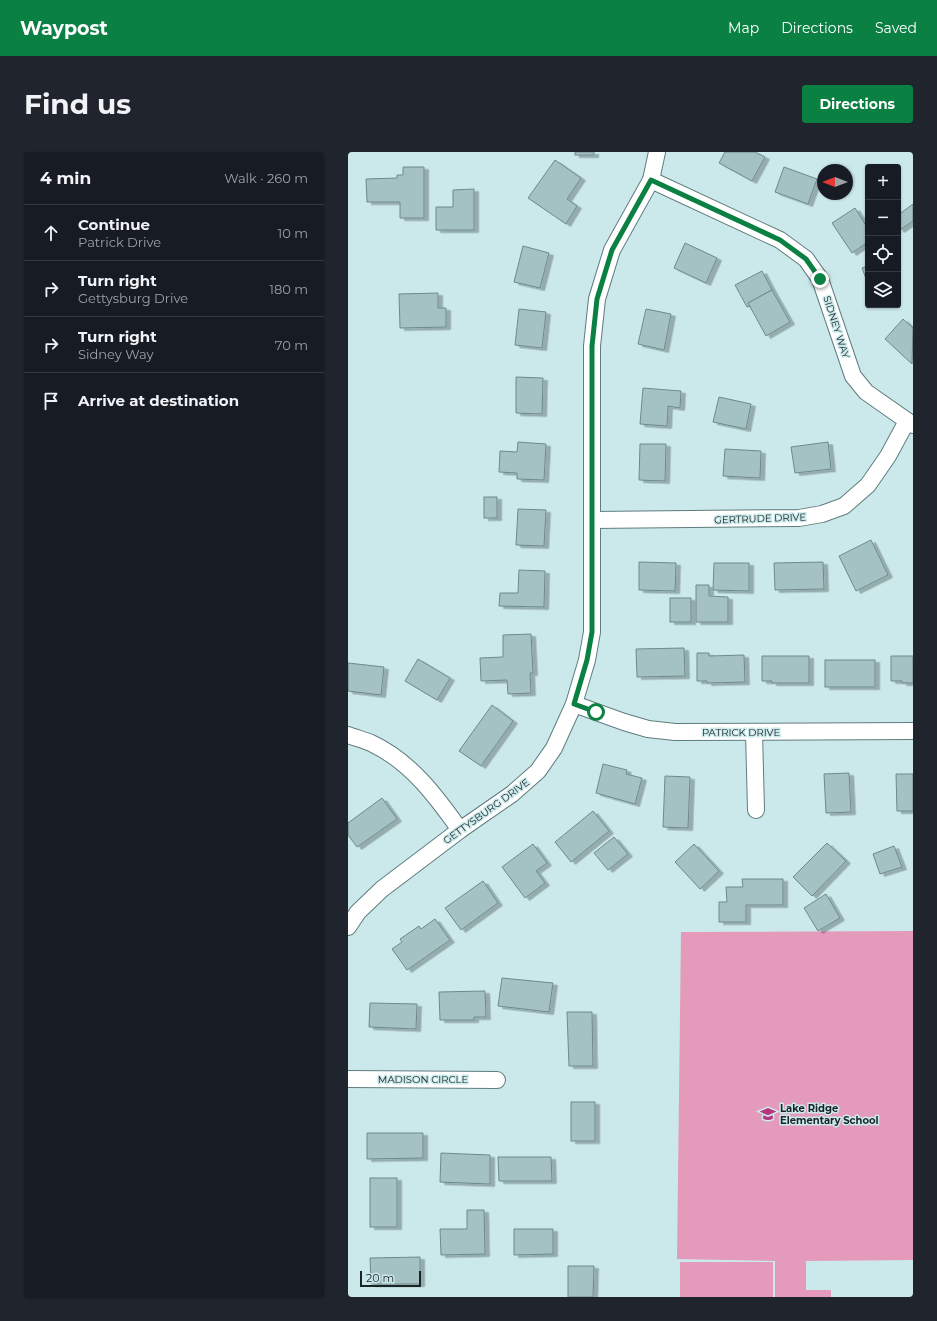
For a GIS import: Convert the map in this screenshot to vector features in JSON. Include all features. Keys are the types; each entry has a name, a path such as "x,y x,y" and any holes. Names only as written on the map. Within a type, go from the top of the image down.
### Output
{"street":[{"name":"GETTYSBURG DRIVE","path":"348,927 358,912 382,889 460,830 512,794 538,771 554,748 574,704 587,660 592,632 592,346 597,299 612,250 651,180 656,163 657,152"},
{"name":"SIDNEY WAY","path":"651,180 780,240 806,259 820,279 853,376 866,392 910,423"},
{"name":"GERTRUDE DRIVE","path":"592,520 799,518 822,514 844,506 868,485 910,423"},
{"name":"PATRICK DRIVE","path":"574,704 648,729 674,732 913,731"},
{"path":"754,732 756,810"},
{"path":"348,735 371,743 394,756 414,772 438,800 460,830"},
{"name":"MADISON CIRCLE","path":"348,1079 497,1080"}],"shaded area":[{"name":"Lake Ridge Elementary School","path":"913,931 913,1260 806,1261 806,1290 831,1290 831,1297 775,1297 775,1261 677,1259 681,932"},
{"path":"680,1262 773,1262 773,1297 680,1297"}],"building":[{"path":"575,152 594,152 594,155 575,155"},
{"path":"725,152 755,152 765,157 752,181 719,163"},
{"path":"555,160 581,178 567,199 577,206 566,224 528,198"},
{"path":"403,167 424,167 424,218 400,218 400,202 367,202 366,179 397,178 397,175 403,175"},
{"path":"784,167 817,179 808,204 775,192"},
{"path":"474,189 474,230 436,230 436,207 453,207 453,190"},
{"path":"913,204 913,221 901,229 901,213"},
{"path":"855,208 865,224 865,244 852,253 832,223"},
{"path":"685,243 717,258 706,283 674,268"},
{"path":"523,246 549,253 540,288 514,282"},
{"path":"865,267 865,276 862,268"},
{"path":"762,271 772,290 748,303 750,306 747,307 735,285"},
{"path":"772,290 790,322 766,336 748,303"},
{"path":"438,293 438,308 446,308 446,327 400,328 399,294"},
{"path":"519,309 546,312 542,348 515,345"},
{"path":"646,309 671,314 664,350 638,344"},
{"path":"903,319 913,328 912,364 885,339"},
{"path":"516,377 543,378 542,414 516,413"},
{"path":"643,388 681,391 680,408 668,406 667,426 640,424"},
{"path":"719,397 751,404 746,429 713,422"},
{"path":"518,442 546,444 544,480 517,479 517,473 499,472 500,451 517,452"},
{"path":"828,442 831,469 795,473 791,447"},
{"path":"640,444 666,444 665,481 639,480"},
{"path":"725,449 761,451 760,478 723,476"},
{"path":"484,497 497,497 497,518 484,518"},
{"path":"518,509 546,510 544,546 516,545"},
{"path":"871,540 888,575 856,591 839,556"},
{"path":"639,562 676,563 675,591 639,590"},
{"path":"823,562 824,589 775,590 774,563"},
{"path":"714,563 749,563 749,591 713,590"},
{"path":"519,570 545,571 544,607 499,606 500,593 518,593"},
{"path":"696,585 709,585 709,596 728,597 728,622 696,622"},
{"path":"670,598 691,598 691,622 670,622"},
{"path":"531,634 533,673 530,673 531,693 508,694 507,680 481,681 480,658 503,657 503,635"},
{"path":"684,648 685,676 637,677 636,649"},
{"path":"697,653 709,653 709,656 744,655 745,682 707,683 707,681 697,681"},
{"path":"762,656 809,656 809,683 772,683 772,681 762,681"},
{"path":"891,656 913,656 913,683 891,681"},
{"path":"418,659 450,678 437,700 405,681"},
{"path":"825,660 875,660 875,687 825,687"},
{"path":"348,663 384,667 381,695 348,691"},
{"path":"492,705 513,721 481,766 459,751"},
{"path":"603,764 627,770 626,774 642,778 635,804 596,793"},
{"path":"849,773 851,812 826,813 824,774"},
{"path":"896,774 913,774 913,811 897,811"},
{"path":"665,776 690,777 688,828 663,827"},
{"path":"382,798 397,819 357,847 348,835 348,823"},
{"path":"593,811 609,831 571,862 555,842"},
{"path":"614,837 628,854 608,870 594,853"},
{"path":"827,843 846,861 812,896 793,877"},
{"path":"533,844 547,863 536,871 545,883 525,898 502,867"},
{"path":"694,844 719,871 700,889 675,862"},
{"path":"894,846 902,867 880,874 873,854"},
{"path":"742,879 783,879 783,905 746,905 746,922 719,922 719,902 727,902 726,887 743,887"},
{"path":"483,881 498,903 461,930 445,908"},
{"path":"826,894 840,918 818,931 804,908"},
{"path":"435,919 450,940 407,970 392,949 402,942 400,939 419,926 421,929"},
{"path":"502,978 553,983 549,1012 498,1006"},
{"path":"485,991 486,1017 474,1017 474,1020 440,1020 439,992"},
{"path":"370,1003 417,1004 416,1029 369,1027"},
{"path":"567,1012 592,1012 593,1066 569,1066"},
{"path":"571,1102 595,1102 595,1141 571,1141"},
{"path":"367,1133 423,1133 423,1158 367,1159"},
{"path":"441,1153 490,1155 490,1184 440,1182"},
{"path":"498,1157 551,1157 552,1181 499,1181"},
{"path":"370,1178 397,1178 397,1227 370,1227"},
{"path":"467,1210 484,1210 485,1254 441,1255 440,1229 467,1229"},
{"path":"514,1229 553,1229 553,1254 514,1255"},
{"path":"420,1257 420,1284 371,1284 370,1258"},
{"path":"568,1266 594,1266 593,1297 568,1297"}],"place":[{"name":"Lake Ridge Elementary School","path":"768,1114"}],"route":[{"path":"596,712 574,704 587,660 592,632 592,346 597,299 612,250 651,180 780,240 806,259 820,279"}]}
